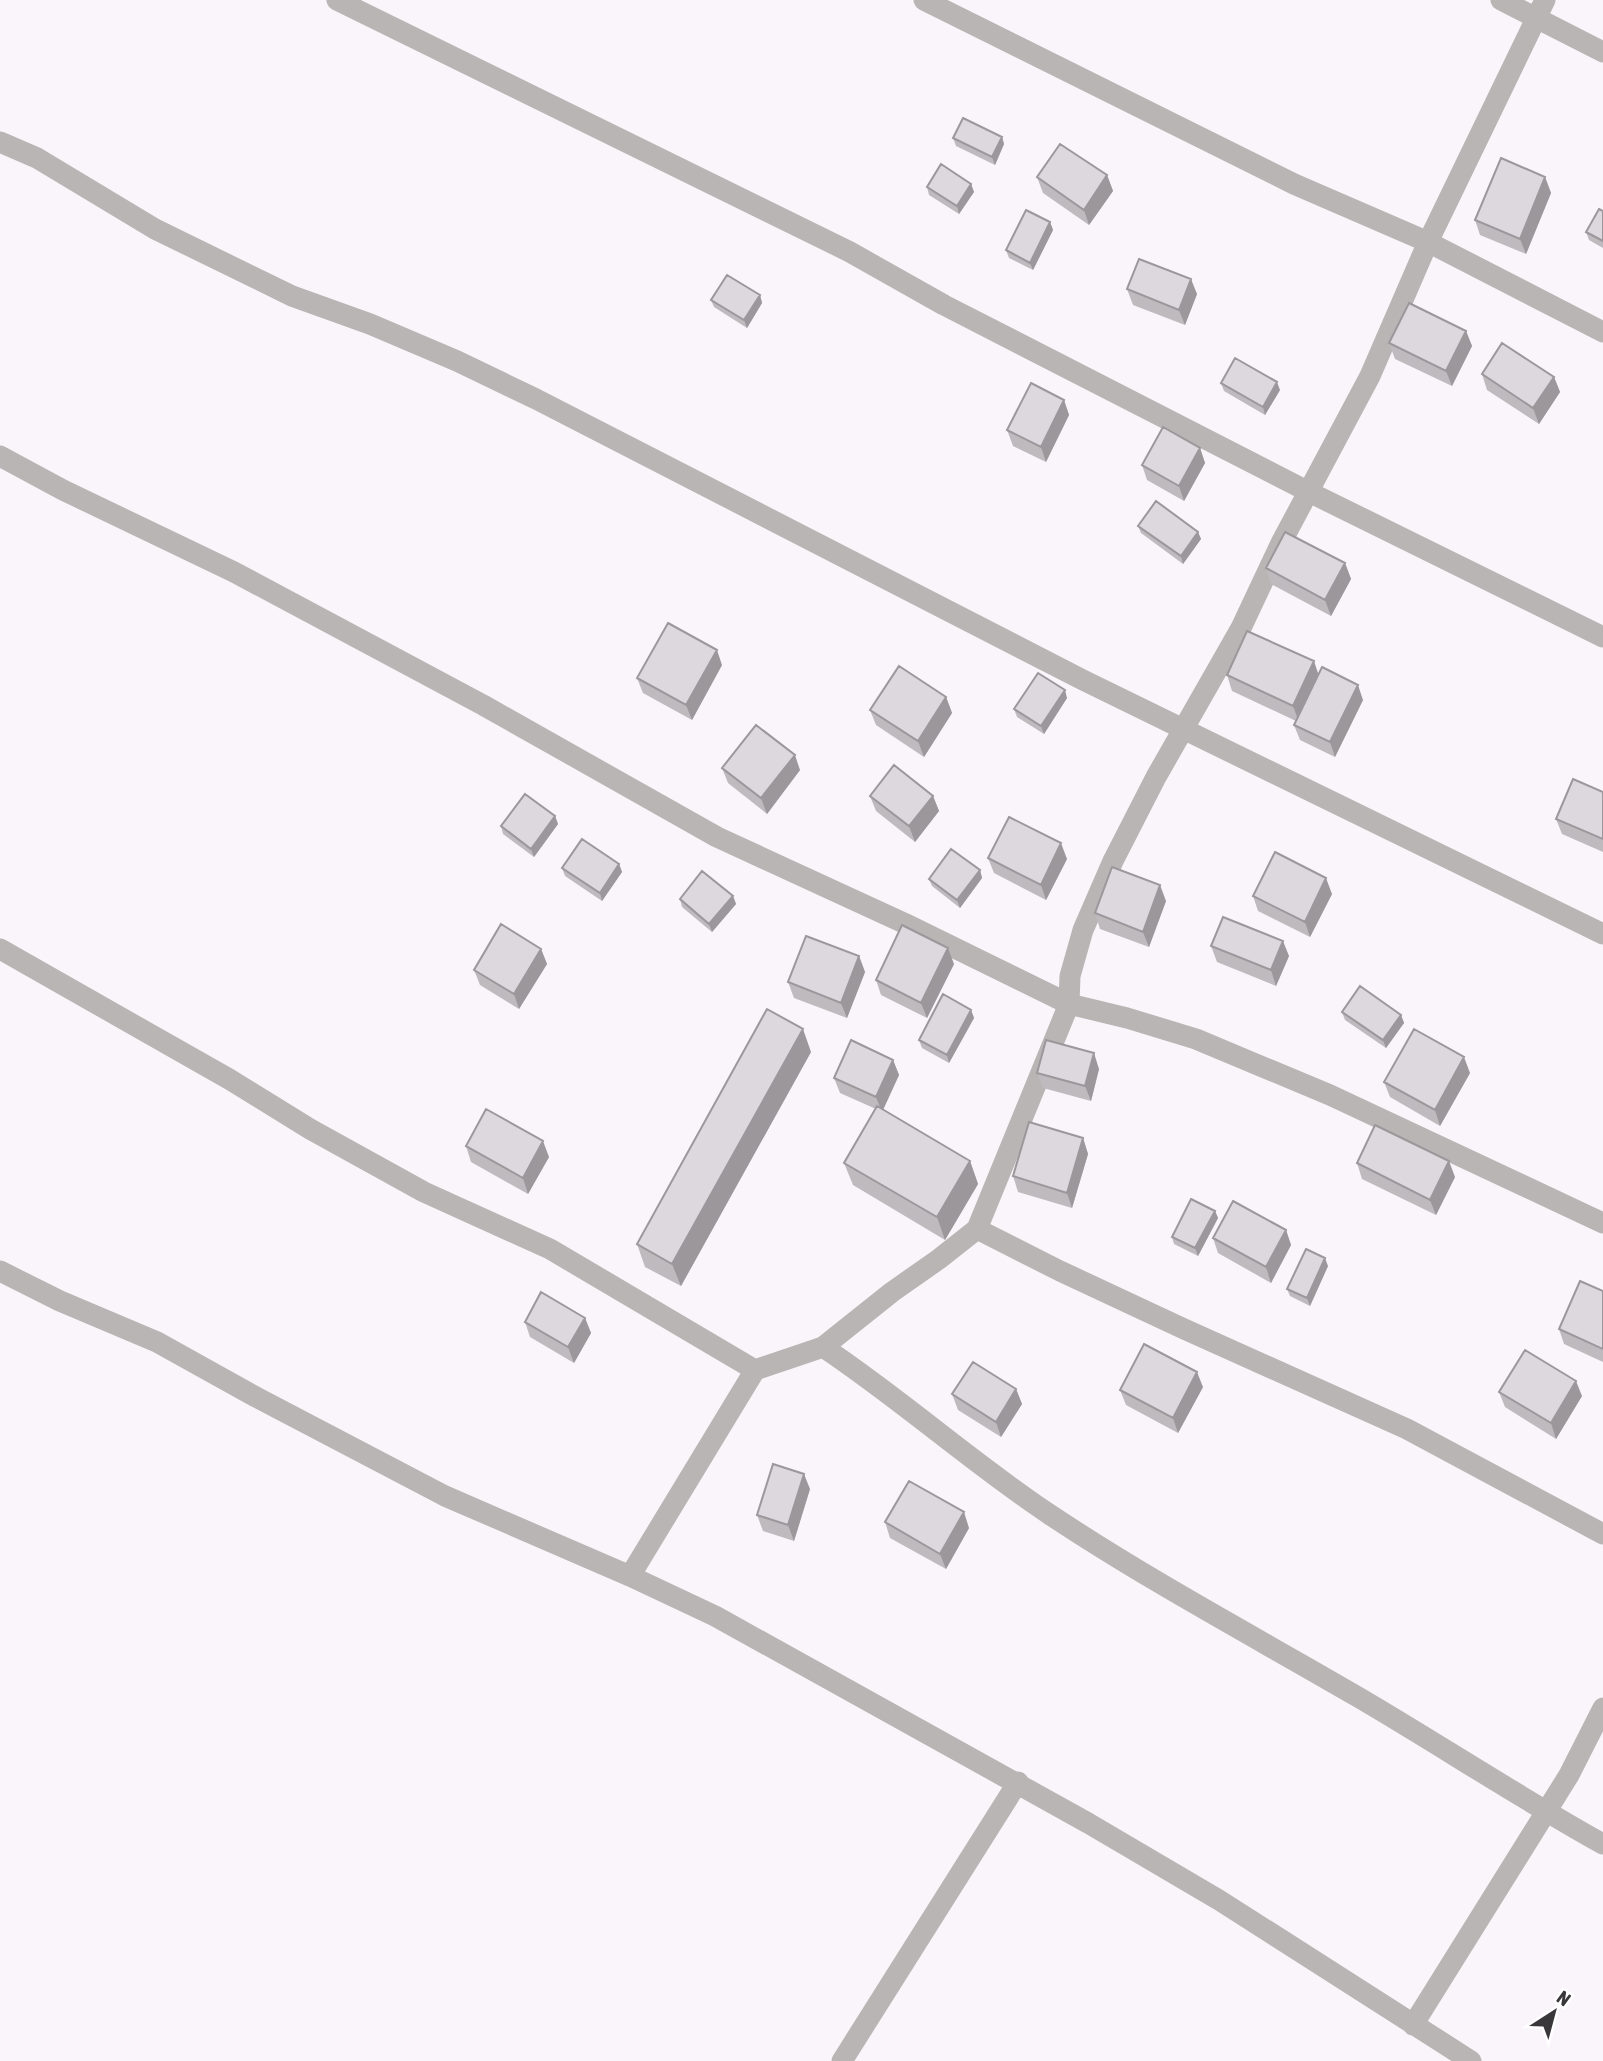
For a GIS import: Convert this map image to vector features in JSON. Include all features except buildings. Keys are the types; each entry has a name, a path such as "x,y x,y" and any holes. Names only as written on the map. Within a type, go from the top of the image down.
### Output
{"street":[{"path":"337,0 562,113 850,252 944,305 1309,492 1603,637"},
{"path":"924,0 1294,184 1428,242 1603,332"},
{"path":"1501,0 1541,9 1603,52"},
{"path":"630,1576 755,1370 823,1347 977,1228 1069,1004 1070,975 1083,930 1113,861 1241,628 1281,543 1370,376 1428,242 1541,9"},
{"path":"0,142 37,158 155,229 292,296 395,335 536,399 1083,680 1603,934"},
{"path":"0,456 234,572 483,705 717,837 906,924 1069,1004 1196,1039 1330,1094 1603,1223"},
{"path":"0,949 229,1079 310,1129 424,1192 550,1250 755,1370"},
{"path":"977,1228 1060,1271 1407,1429 1603,1534"},
{"path":"0,1271 61,1301 157,1342 445,1496 715,1616 1018,1782 1219,1900 1471,2061"},
{"path":"823,1347 862,1373 1046,1513 1125,1563 1603,1844"},
{"path":"1413,2025 1545,1812 1589,1738 1603,1708"},
{"path":"842,2061 1018,1782"}]}
